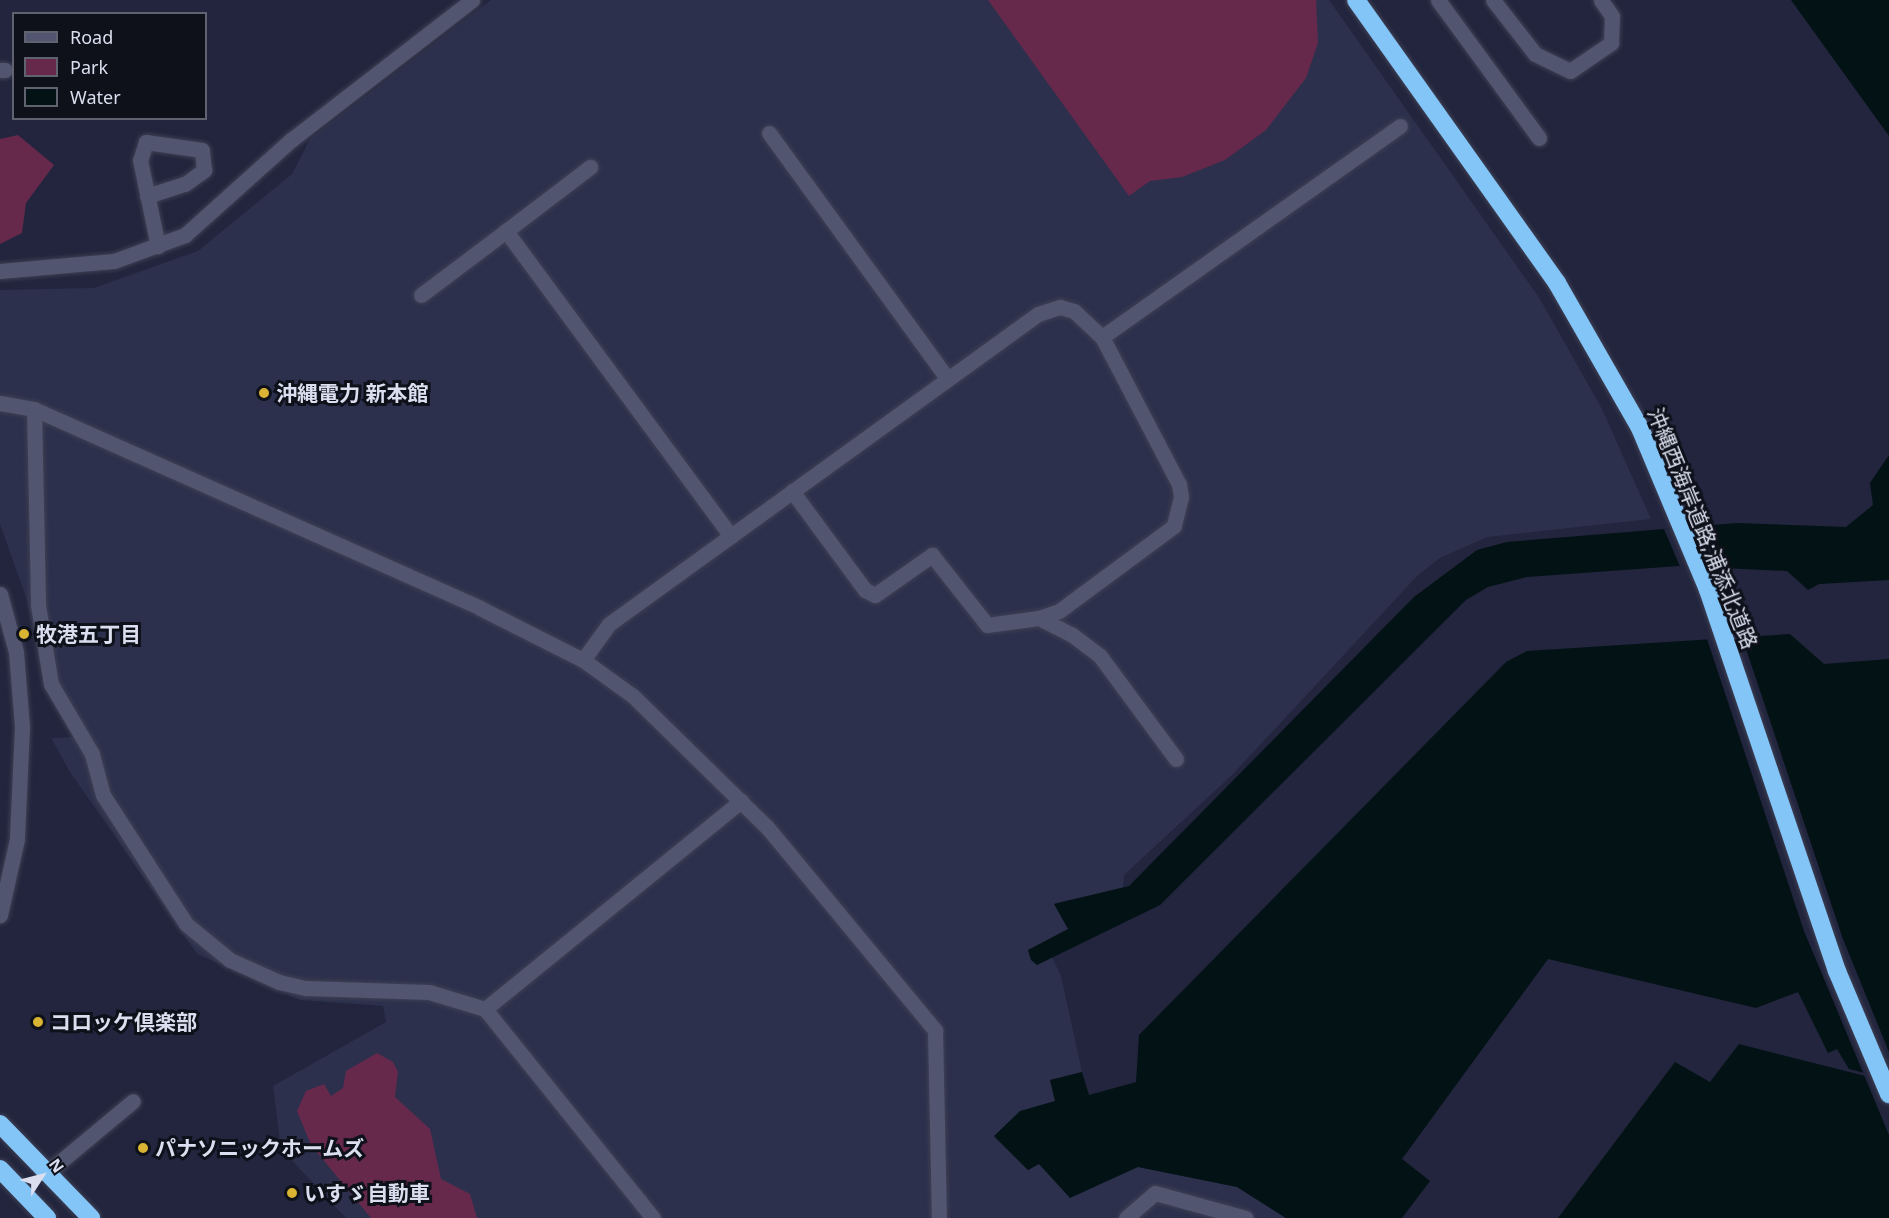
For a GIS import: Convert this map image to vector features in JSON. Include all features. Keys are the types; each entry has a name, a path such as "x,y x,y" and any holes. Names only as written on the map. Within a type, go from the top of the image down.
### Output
{"highway":[{"name":"沖縄西海岸道路;浦添北道路","path":"1356,0 1557,283 1640,428 1670,497 1732,657 1837,971 1889,1094"},
{"path":"0,1124 49,1171 83,1215"},
{"path":"0,1169 46,1218"}],"street":[{"path":"0,271 96,264 158,246 185,235 217,210 291,140 472,0"},
{"path":"1438,0 1539,138"},
{"path":"1493,0 1535,54 1570,71 1611,43 1612,15 1601,0"},
{"path":"1102,337 1400,126"},
{"path":"769,133 948,379"},
{"path":"147,196 185,184 204,170 202,150 146,142 140,160 147,196 158,246"},
{"path":"421,294 590,167"},
{"path":"506,231 731,536"},
{"path":"583,660 609,624 792,491 1038,314 1060,307 1081,316 1102,337 1179,484 1179,515 1174,526 1059,611 1039,618 987,625 932,555 875,595 865,590 792,491"},
{"path":"0,403 34,409 480,608 583,660 633,696 741,801 935,1030 939,1218"},
{"path":"34,409 38,605 51,684 92,754 103,795 186,924 230,960 279,982 306,988 429,992 485,1009 653,1218"},
{"path":"0,594 16,652 22,727 17,839 0,915"},
{"path":"1039,618 1100,656 1176,759"},
{"path":"485,1009 741,801"},
{"path":"49,1171 133,1101"},
{"path":"1126,1218 1155,1193 1246,1218"}],"shaded area":[{"path":"491,0 1329,0 1540,299 1602,409 1651,519 1487,537 1440,558 1418,575 1232,775 1124,875 1123,888 1055,903 1069,929 1052,938 1037,965 1052,957 1061,976 1082,1072 1050,1080 1055,1101 994,1137 1028,1170 1039,1164 1122,1172 1138,1167 1237,1187 1286,1218 346,1218 281,1149 273,1086 386,1022 383,1006 300,1000 197,954 70,772 51,738 74,737 44,675 26,597 0,524 0,290 94,288 198,251 292,174 310,139"}],"green space":[{"path":"988,0 1316,0 1318,43 1306,78 1266,130 1225,160 1182,177 1150,181 1129,196"},
{"path":"18,135 54,165 26,203 22,233 0,244 0,139"},
{"path":"377,1053 393,1062 398,1072 395,1097 430,1129 441,1179 470,1194 477,1218 371,1218 311,1145 297,1111 306,1091 324,1084 331,1096 343,1088 346,1071"}],"water":[{"path":"1791,0 1889,0 1889,136"},
{"path":"1889,455 1889,580 1819,584 1808,590 1787,571 1679,566 1527,577 1488,587 1466,600 1160,905 1037,965 1031,960 1028,950 1068,929 1054,904 1129,886 1414,597 1477,550 1507,542 1737,523 1846,527 1873,505 1870,483"},
{"path":"1790,634 1824,664 1889,659 1889,1079 1849,1069 1837,1049 1828,1053 1798,992 1756,1008 1548,959 1402,1159 1430,1181 1402,1218 1286,1218 1237,1187 1138,1167 1070,1198 1039,1164 1028,1170 994,1136 1020,1111 1055,1101 1050,1080 1082,1072 1089,1095 1136,1082 1139,1035 1506,662 1527,651"},
{"path":"1739,1044 1889,1082 1889,1218 1558,1218 1675,1062 1710,1082"}],"pier":[{"path":"1700,525 1720,575 1681,569 1664,529"},
{"path":"1741,634 1843,939 1889,1052 1889,1135 1804,931 1706,636"}],"place":[{"name":"沖縄電力 新本館","path":"264,393"},
{"name":"牧港五丁目","path":"24,634"},
{"name":"コロッケ倶楽部","path":"38,1022"},
{"name":"パナソニックホームズ","path":"143,1148"},
{"name":"いすゞ自動車","path":"292,1193"}]}
